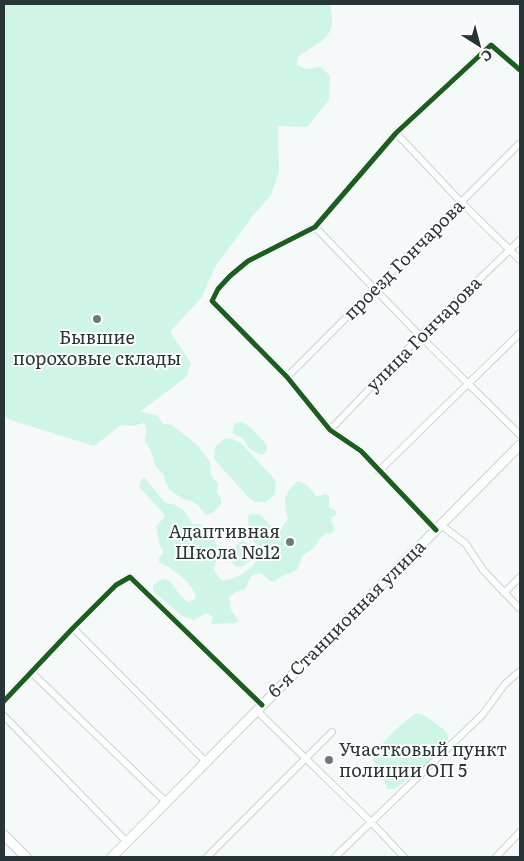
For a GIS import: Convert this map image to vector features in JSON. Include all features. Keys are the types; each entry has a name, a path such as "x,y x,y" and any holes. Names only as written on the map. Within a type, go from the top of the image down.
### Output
{"main road":[{"name":"6-я Станционная улица","path":"112,857 520,445"},
{"path":"4,835 26,857"}],"street":[{"path":"520,70 491,45 396,133 315,227 248,261 218,289 212,301 287,377 330,430 361,451 379,471 438,527 466,544 483,570 520,609"},
{"path":"396,133 461,202 520,260"},
{"name":"проезд Гончарова","path":"287,377 520,143"},
{"path":"315,227 420,336 520,435"},
{"name":"улица Гончарова","path":"330,430 420,336 520,240"},
{"path":"379,471 520,333"},
{"path":"4,701 116,585 130,577 259,707 305,758 404,857"},
{"path":"504,593 520,577"},
{"path":"73,628 206,762"},
{"path":"335,857 483,714 505,684 520,671"},
{"path":"31,672 166,802"},
{"path":"4,716 127,842"},
{"path":"207,857 332,732"},
{"path":"496,857 520,832"}],"green space":[{"path":"4,4 330,4 332,25 330,32 321,41 298,57 297,65 307,69 321,67 330,76 329,100 307,127 278,126 279,172 271,195 215,267 202,297 170,332 191,363 186,377 141,411 157,415 163,424 172,425 197,445 210,462 211,475 218,484 217,492 221,499 221,504 213,513 206,515 198,505 183,499 171,491 166,484 164,475 156,467 145,440 147,432 144,423 132,426 121,425 94,446 10,420 4,416"},
{"path":"242,422 250,427 267,445 267,451 262,455 251,450 242,438 232,433 235,423"},
{"path":"230,438 241,443 276,481 275,494 266,502 254,502 249,498 214,459 215,447 224,439"},
{"path":"145,478 165,503 173,504 184,510 192,524 201,524 215,540 217,555 214,570 221,580 239,576 250,568 258,558 259,550 250,534 248,516 251,514 260,515 272,527 281,529 288,519 285,507 287,494 298,481 307,485 317,497 325,494 329,495 329,507 336,511 336,515 332,517 331,521 334,531 330,534 326,533 313,549 303,555 297,570 275,581 270,581 261,573 252,575 245,589 229,597 231,610 238,620 236,623 211,624 213,617 206,613 194,620 182,616 153,591 153,586 165,579 172,584 184,599 189,602 196,598 195,593 187,582 176,572 159,562 159,558 164,552 160,546 156,526 164,518 164,514 139,487 142,479"},
{"path":"244,540 251,549 252,560 242,567 236,567 229,559 234,548"},
{"path":"417,713 428,718 447,733 446,743 435,758 417,773 394,789 388,789 373,760 380,747 398,727"}],"cycle path":[{"path":"436,530 361,451 330,430 287,377 212,301 218,289 248,261 315,227 396,133 491,45 520,70"},
{"path":"4,701 116,585 130,577 262,705"}],"place":[{"name":"Бывшие пороховые склады","path":"97,319"},
{"name":"Адаптивная Школа №12","path":"290,542"},
{"name":"Участковый пункт полиции ОП 5","path":"329,760"}]}
